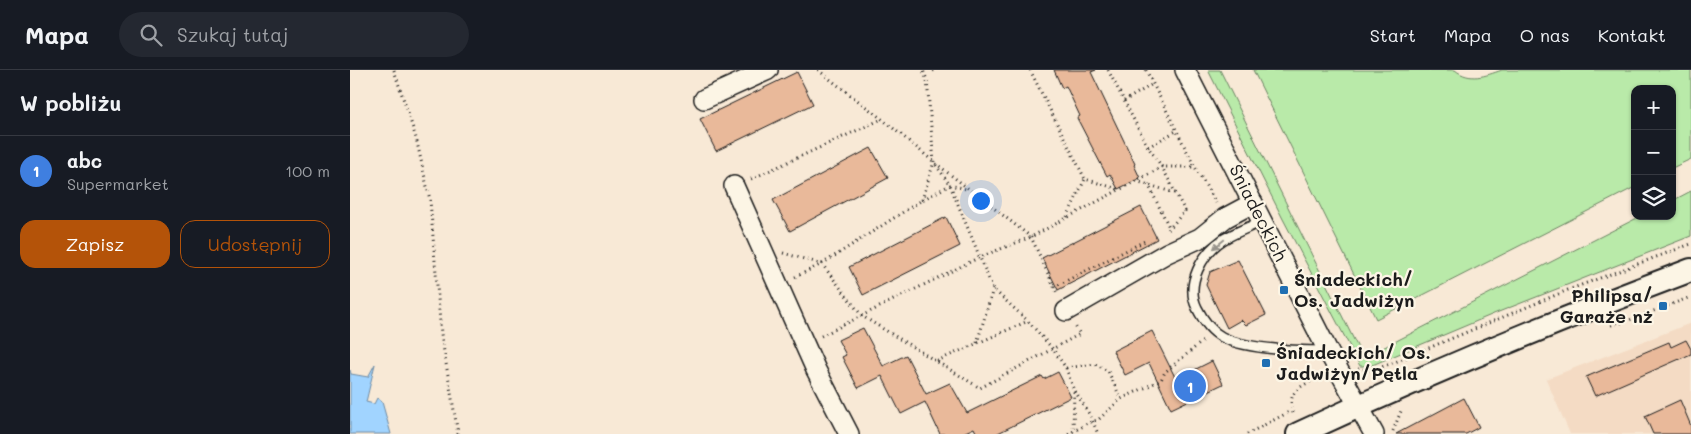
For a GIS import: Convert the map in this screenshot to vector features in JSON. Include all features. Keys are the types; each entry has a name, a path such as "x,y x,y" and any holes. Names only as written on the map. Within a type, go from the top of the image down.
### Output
{"street":[{"path":"704,99 768,70"},
{"name":"Śniadeckich","path":"1186,70 1328,350 1374,434"},
{"path":"734,186 816,370 849,434"},
{"path":"1066,311 1167,252 1200,238 1225,218 1253,203"},
{"path":"1296,425 1359,406 1528,334 1691,270"}],"lane":[{"path":"1262,221 1222,240 1203,260 1193,284 1194,302 1202,319 1214,332 1233,342 1304,351 1328,350"}],"path":[{"path":"394,70 416,138 430,200 441,334 458,434"},
{"path":"761,247 822,264 862,316 980,388 1080,334 1066,311 1031,237 818,70"},
{"path":"922,200 934,162 927,80 923,70"},
{"path":"1030,70 1085,179 1119,190"},
{"path":"1108,70 1148,147 1162,167 1185,212 1170,229 1161,234"},
{"path":"1146,70 1195,167 1225,218"},
{"path":"1124,101 1153,84"},
{"path":"734,186 882,119"},
{"path":"1148,147 1176,130"},
{"path":"934,162 950,185 993,289 1028,321 1052,348 1066,368 1074,390 1093,421 1098,434"},
{"path":"817,338 980,257 1031,237 1162,167 1195,167"},
{"path":"1067,217 1085,179"},
{"path":"1136,181 1176,194"},
{"path":"1148,184 1170,229"},
{"path":"778,285 822,264 922,200 950,185 969,189"},
{"path":"1054,287 1152,238"},
{"path":"1355,368 1373,370 1395,362 1568,290 1691,244"},
{"path":"977,343 993,289"},
{"path":"937,361 1028,321"},
{"path":"1068,434 1098,420 1121,399 1161,380 1165,372 1214,332"},
{"path":"1066,368 1095,364 1108,371 1121,399"},
{"path":"1296,425 1291,411 1291,404 1296,390 1316,378"},
{"path":"1073,432 1074,390"},
{"path":"1247,434 1291,411"}],"shaded area":[{"path":"1691,323 1691,434 1570,434 1546,379"}],"green space":[{"path":"1208,70 1220,70 1363,358 1633,220 1676,220 1676,199 1691,191 1691,236 1496,313 1370,366 1360,366"},
{"path":"1253,70 1455,70 1466,76 1478,77 1502,70 1691,70 1691,159 1676,166 1676,85 1631,85 1631,189 1376,319"}],"water":[{"path":"375,364 366,402 374,404 377,398 382,402 391,434 350,434 350,370 351,374 368,377"}],"building":[{"path":"1054,70 1096,70 1091,72 1140,178 1118,189 1110,174 1107,176 1077,118 1080,116 1066,86 1062,88"},
{"path":"797,72 813,104 716,151 700,119"},
{"path":"871,148 888,178 790,231 773,200"},
{"path":"1141,207 1157,239 1058,290 1042,258"},
{"path":"946,217 960,246 863,295 849,267"},
{"path":"1238,260 1266,315 1246,325 1241,320 1227,328 1206,285 1210,272"},
{"path":"863,328 883,366 906,355 926,394 950,383 967,413 1042,376 1044,379 1058,372 1071,397 996,434 977,434 974,428 961,434 940,434 925,402 901,414 882,376 858,388 842,357 846,355 838,340"},
{"path":"1152,331 1176,379 1212,361 1223,384 1171,409 1149,363 1125,375 1113,351"},
{"path":"1686,340 1691,349 1691,354 1595,396 1586,377 1669,342 1671,347"},
{"path":"1464,398 1479,427 1466,434 1396,434"},
{"path":"1680,400 1691,426 1691,434 1653,434 1645,416"}],"place":[{"name":"Śniadeckich/ Os. Jadwiżyn","path":"1284,290"},
{"name":"Philipsa/ Garaże nż","path":"1663,306"},
{"name":"Śniadeckich/ Os. Jadwiżyn/Pętla","path":"1266,363"},
{"name":"abc","path":"1190,386"}]}
